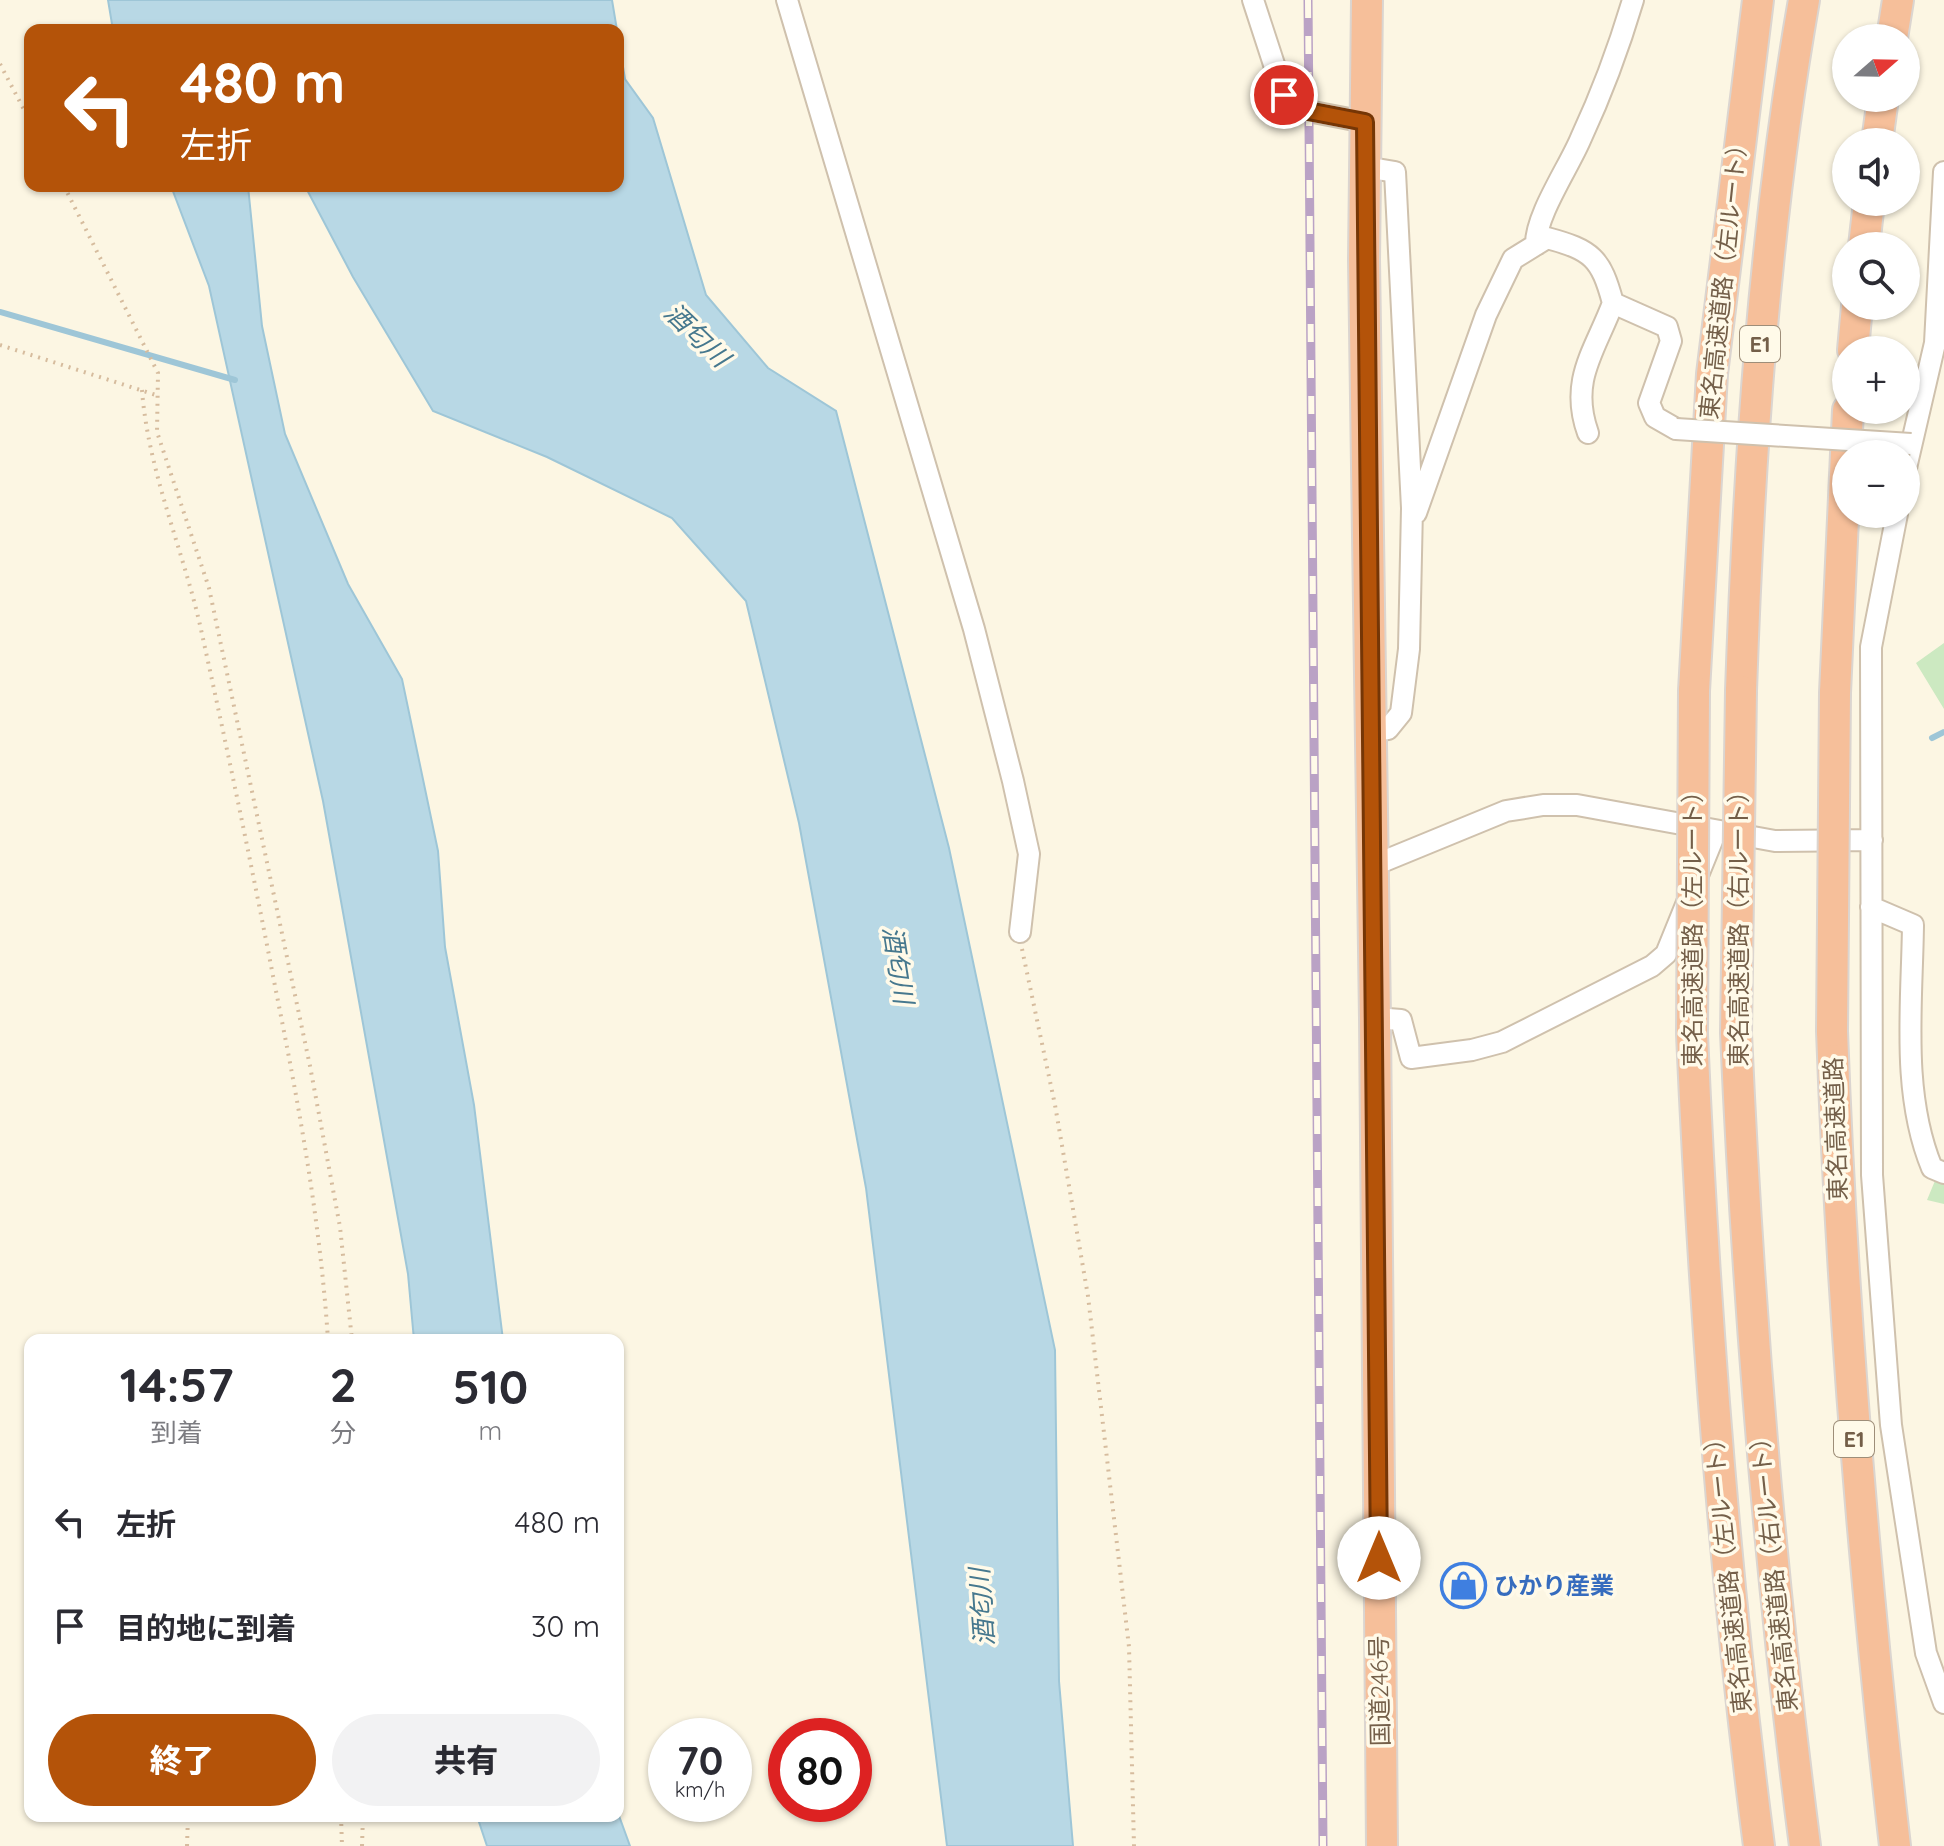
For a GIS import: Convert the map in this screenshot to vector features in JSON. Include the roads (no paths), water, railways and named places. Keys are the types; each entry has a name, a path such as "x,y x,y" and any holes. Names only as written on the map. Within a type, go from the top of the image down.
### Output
{"highway":[{"name":"国道246号","path":"1367,0 1365,167 1382,1846"},
{"name":"東名高速道路（左ルート）","path":"1758,0 1712,374 1694,691 1692,1034 1702,1257 1718,1489 1759,1846"},
{"name":"東名高速道路（右ルート）","path":"1804,0 1763,304 1746,548 1736,1033 1746,1255 1764,1485 1805,1846"},
{"path":"1894,24 1898,0"},
{"name":"東名高速道路","path":"1847,424 1835,693 1832,1031 1839,1230 1855,1448 1895,1846"}],"street":[{"path":"787,0 974,629 1013,781 1029,854 1020,932"},
{"path":"1536,245 1536,230 1561,182 1613,64 1633,0"},
{"path":"1252,1 1284,95 1308,111 1365,122"},
{"path":"1365,167 1395,172 1412,517 1409,649 1401,713 1388,729 1370,731"},
{"path":"1912,440 1940,335 1944,172"},
{"path":"1412,517 1420,510 1486,315 1513,259 1547,238 1574,246 1598,259 1613,303 1583,372 1579,406 1588,433"},
{"path":"1613,303 1667,327 1671,341 1649,403 1655,417 1676,429 1848,440"},
{"path":"1894,528 1871,647 1872,1175 1891,1425 1926,1653 1944,1703"},
{"path":"1372,866 1506,811 1543,805 1577,805 1775,841 1872,840"},
{"path":"1375,1018 1401,1020 1411,1058 1472,1050 1502,1042 1652,966 1666,954 1716,831"},
{"path":"1871,907 1913,925 1912,1076 1918,1122 1932,1168 1944,1173"}],"water":[{"path":"108,0 612,0 616,24 112,24"},
{"name":"酒匂川","path":"624,73 625,79 653,118 706,295 768,368 836,411 949,848 1055,1350 1059,1681 1073,1846 947,1846 866,1188 799,823 746,601 672,518 547,457 433,411 353,277 308,192 624,192"},
{"path":"173,192 249,192 262,326 285,434 348,584 402,679 438,851 445,947 474,1105 502,1334 413,1334 408,1274 323,801 209,286"},
{"path":"479,1822 621,1822 630,1846 487,1846"}],"waterway":[{"path":"0,312 235,380"},
{"path":"1932,738 1944,732"}],"railway":[{"path":"1308,0 1323,1846"}],"place":[{"name":"ひかり産業","path":"1463,1586"}]}
